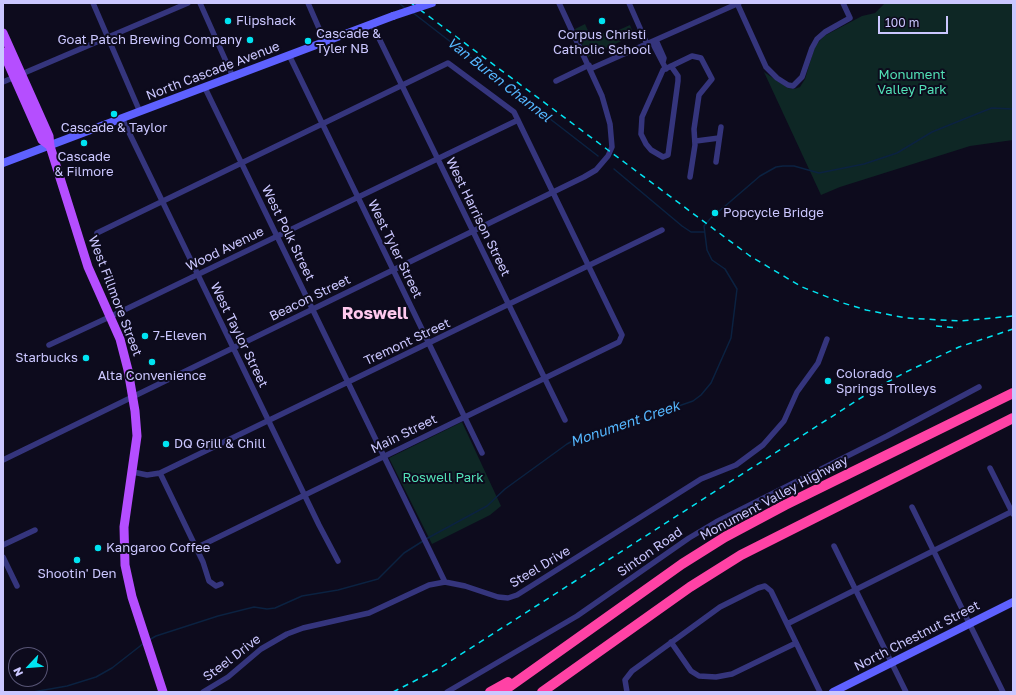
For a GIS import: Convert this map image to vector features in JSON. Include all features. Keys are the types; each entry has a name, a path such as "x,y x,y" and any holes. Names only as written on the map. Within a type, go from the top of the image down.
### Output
{"highway":[{"path":"989,404 1013,389"},
{"name":"Monument Valley Highway","path":"502,692 682,564 728,535 1013,393"},
{"path":"542,692 690,587 746,552 1013,418"},
{"path":"974,437 1013,423"},
{"path":"554,692 613,641"},
{"path":"490,692 545,661"}],"main road":[{"name":"North Cascade Avenue","path":"3,163 393,16 432,3"},
{"path":"3,33 18,76"},
{"path":"3,52 18,76"},
{"name":"West Fillmore Street","path":"18,76 49,136 50,146 88,267 123,351 133,397 137,436 124,527 123,546 127,576 138,616 163,692"},
{"name":"North Chestnut Street","path":"833,692 1013,602"}],"street":[{"path":"93,3 140,112"},
{"path":"3,82 188,3"},
{"path":"200,3 232,77"},
{"path":"308,3 325,42"},
{"path":"559,3 589,67"},
{"path":"629,3 652,42 664,58 663,62 669,67 678,76 668,156 663,157 648,147 643,139 641,129 642,117 663,70 669,67 692,56 699,57 703,60 712,79 699,95 694,129 696,141 690,177"},
{"path":"556,81 652,42 738,3 766,67 783,82 791,86 797,84 802,77 812,48 817,39 825,32 850,18 843,3"},
{"name":"West Harrison Street","path":"372,24 472,232 565,420"},
{"name":"West Tyler Street","path":"289,55 482,453"},
{"path":"97,233 448,64 514,112 588,266"},
{"name":"Beacon Street","path":"3,460 472,232 596,170 608,156 613,142 606,108 589,67"},
{"name":"West Polk Street","path":"205,88 445,582"},
{"name":"West Taylor Street","path":"122,118 304,495 338,561"},
{"name":"Wood Avenue","path":"50,345 518,120"},
{"path":"716,162 721,127"},
{"path":"696,141 719,138"},
{"name":"Tremont Street","path":"160,473 662,230"},
{"name":"Main Street","path":"196,548 621,340 622,335 588,266"},
{"name":"Steel Drive","path":"203,692 225,679 260,649 287,634 303,628 365,614 424,587 445,582 459,584 498,597 508,598 517,595 701,480 736,465 763,445 784,421 798,392 818,363 827,339"},
{"name":"Sinton Road","path":"447,692 586,611 678,546 716,522 979,387"},
{"path":"256,411 262,408"},
{"path":"787,624 1013,512 990,468"},
{"path":"133,472 147,474 160,473 196,548 209,581 216,586 221,584"},
{"path":"912,507 1003,692"},
{"path":"3,545 35,530"},
{"path":"834,546 906,692"},
{"path":"3,557 17,586"},
{"path":"627,692 625,680 629,674 720,607 765,586 771,591 820,692"},
{"path":"671,642 691,671 699,676 716,677 732,674 796,643"}],"green space":[{"name":"Monument Valley Park","path":"885,3 1013,3 1013,140 970,146 840,187 821,195 764,72 788,88 794,89 800,87 805,79 815,46 824,36 862,16 875,13"},
{"path":"585,24 592,39 610,30 612,33 630,25 634,35 588,57 575,29"},
{"name":"Roswell Park","path":"462,422 501,506 490,515 432,544 389,458"}],"waterway":[{"name":"Van Buren Channel","path":"399,3 405,8"},
{"name":"Van Buren Channel","path":"412,12 598,156"},
{"name":"Monument Creek","path":"426,539 487,506 505,489 567,444 580,437 618,427 693,401 701,395 711,383 731,338 737,289 725,269 712,260 707,250 704,226 710,219 760,176 776,167 783,166 794,166 819,173 864,164 897,153 932,132 992,108 1013,109"},
{"name":"Van Buren Channel","path":"614,169 682,226 691,232 704,232"},
{"name":"Monument Creek","path":"149,640 156,636 218,616 254,607 267,609 275,608 302,596 338,590 378,579 404,553 423,541"},
{"name":"Monument Creek","path":"33,692 67,686 96,677 112,668 144,643"}],"railway":[{"path":"411,3 750,256 802,287 866,310 906,318 960,321 1013,316"},
{"path":"936,326 958,328"},
{"path":"393,692 438,669 878,387 959,347 1013,329"}],"place":[{"name":"Flipshack","path":"228,21"},
{"name":"Corpus Christi Catholic School","path":"602,21"},
{"name":"Goat Patch Brewing Company","path":"250,40"},
{"name":"Cascade & Tyler NB","path":"308,41"},
{"name":"Cascade & Taylor","path":"114,114"},
{"name":"Cascade & Filmore","path":"84,143"},
{"name":"Popcycle Bridge","path":"715,213"},
{"name":"7-Eleven","path":"145,336"},
{"name":"Starbucks","path":"86,358"},
{"name":"Alta Convenience","path":"152,362"},
{"name":"Colorado Springs Trolleys","path":"828,381"},
{"name":"DQ Grill & Chill","path":"166,444"},
{"name":"Kangaroo Coffee","path":"98,548"},
{"name":"Shootin' Den","path":"77,560"}],"district":[{"name":"Roswell","path":"375,314"}]}
